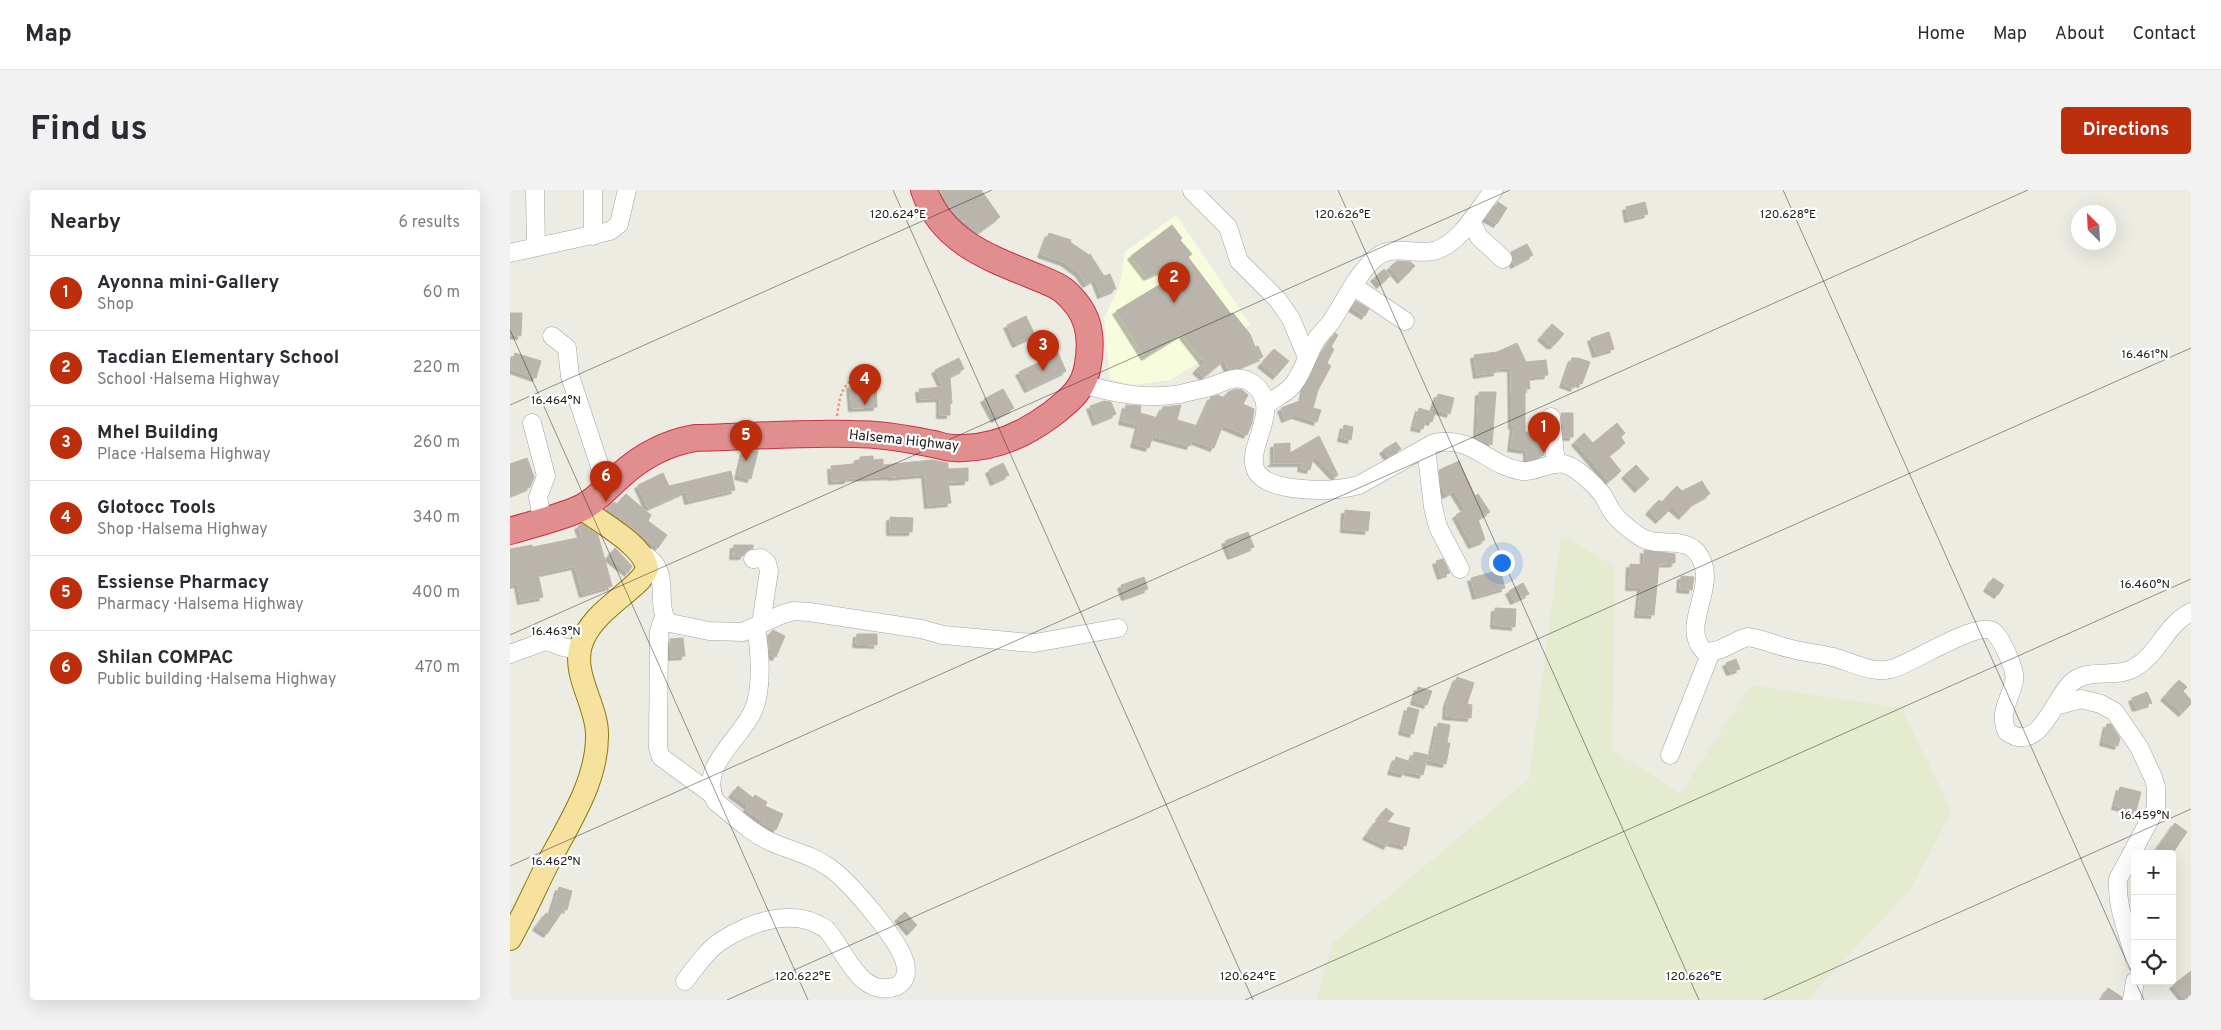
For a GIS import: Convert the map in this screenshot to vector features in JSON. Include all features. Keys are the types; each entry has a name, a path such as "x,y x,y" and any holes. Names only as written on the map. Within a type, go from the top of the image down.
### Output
{"highway":[{"name":"Halsema Highway","path":"510,530 581,508 646,456 682,440 694,438 834,434 879,436 954,448 982,446 1010,438 1033,428 1064,404 1079,391 1086,376 1091,335 1086,321 1073,300 1061,289 969,247 957,238 936,215 924,190"}],"main road":[{"path":"510,939 571,819 594,767 597,732 593,711 583,682 580,665 580,647 592,624 646,574 647,564 642,554 628,541 581,508"}],"street":[{"path":"535,190 536,247"},
{"path":"593,190 593,236"},
{"path":"510,253 593,236 616,227 627,190"},
{"path":"1267,404 1289,388 1319,335 1331,322 1353,286 1373,260 1380,254 1401,250 1425,252 1436,250 1448,244 1471,222 1494,190"},
{"path":"1192,191 1228,227 1239,261 1278,300 1291,319 1307,357"},
{"path":"1471,222 1479,237 1503,259"},
{"path":"1353,286 1405,321"},
{"path":"552,336 567,348 570,376 608,488"},
{"path":"1082,384 1124,395 1152,396 1185,393 1236,378 1251,382 1263,394 1267,404 1254,453 1254,464 1257,475 1264,481 1276,486 1321,491 1347,489 1360,485 1440,442 1456,441 1501,464 1523,471 1537,470 1556,464 1567,465 1578,472 1601,493 1614,514 1641,538 1655,543 1684,543 1698,553 1705,568 1706,578 1696,624 1695,638 1704,651 1721,650 1748,637 1793,650 1831,656 1875,671 1884,671 1910,662 1963,635 1988,628 1997,635 2014,671 2015,681 2003,715 2007,732 2015,737 2026,738 2042,726 2065,690 2077,679 2095,674 2127,672 2143,663 2176,622 2191,612"},
{"path":"1551,417 1556,464"},
{"path":"532,423 546,476 538,497 542,520"},
{"path":"1426,448 1430,490 1438,528 1460,570"},
{"path":"642,554 652,560 659,572 664,595 662,609 664,618 659,632 658,748 661,758 713,795"},
{"path":"685,981 720,942 758,923 780,917 804,918 826,928 862,984 882,992 898,986 904,980 906,972 904,961 889,936 858,893 842,877 807,855 763,837 716,802 713,795 712,780 720,757 753,712 760,683 758,625 769,571 767,564 761,558 753,558"},
{"path":"664,618 670,623 709,631 743,632 788,613 809,612 921,629 943,635 1027,642 1118,628"},
{"path":"510,654 545,641 563,648 580,647"},
{"path":"1670,755 1711,652"},
{"path":"2055,706 2081,699 2101,704 2115,712 2139,747 2156,788 2156,808 2118,879 2117,891 2131,948"},
{"path":"2132,1000 2134,985"}],"path":[{"path":"834,434 840,394 846,384 864,370"}],"shaded area":[{"path":"1176,215 1250,324 1217,351 1170,380 1135,385 1110,379 1104,318 1119,288 1125,252"},
{"path":"1561,535 1615,566 1612,750 1680,793 1751,685 1901,708 1952,811 1910,890 1807,1000 1316,1000 1333,942 1529,779"}],"building":[{"path":"940,190 981,190 1000,217 978,233 953,212"},
{"path":"1498,202 1507,208 1497,224 1486,218"},
{"path":"1645,202 1648,214 1628,219 1626,207"},
{"path":"1172,225 1182,238 1180,240 1192,254 1188,257 1231,314 1233,313 1250,334 1255,347 1258,346 1263,357 1237,368 1228,369 1224,360 1204,377 1196,370 1204,362 1182,334 1145,357 1116,311 1179,273 1175,265 1147,277 1131,256"},
{"path":"1049,233 1071,240 1070,242 1090,254 1104,276 1110,274 1116,289 1101,295 1095,279 1086,284 1079,273 1064,262 1041,254"},
{"path":"1527,244 1533,255 1514,265 1511,252"},
{"path":"1397,261 1411,262 1415,266 1401,280 1390,267"},
{"path":"1384,269 1390,276 1380,285 1374,278"},
{"path":"1356,301 1369,309 1365,316 1352,308"},
{"path":"510,313 522,313 521,336 510,335"},
{"path":"1026,316 1035,335 1016,344 1007,325"},
{"path":"1552,324 1564,334 1554,345 1550,345 1541,337"},
{"path":"1609,332 1614,349 1596,354 1591,338"},
{"path":"1335,333 1338,335 1331,347 1334,349 1327,363 1331,366 1318,390 1313,408 1321,410 1317,422 1295,415 1285,419 1281,408 1302,400 1305,385 1322,352"},
{"path":"1517,343 1526,362 1546,360 1548,375 1529,377 1530,389 1525,389 1525,432 1542,433 1544,455 1527,460 1527,450 1511,448 1514,426 1512,426 1511,368 1497,368 1497,372 1477,375 1474,355 1497,352"},
{"path":"1274,349 1289,361 1276,376 1261,364"},
{"path":"515,353 541,361 536,378 510,369"},
{"path":"1058,353 1066,371 1028,389 1019,372"},
{"path":"959,358 964,369 950,376 952,404 950,402 950,415 940,415 940,398 920,399 919,389 943,387 935,370"},
{"path":"1572,358 1590,362 1582,384 1576,382 1574,388 1563,384"},
{"path":"876,383 877,407 852,408 850,385"},
{"path":"1003,389 1014,408 995,419 984,399"},
{"path":"1236,389 1242,390 1248,395 1243,404 1254,409 1252,423 1247,435 1223,425 1214,448 1192,440 1190,446 1153,436 1149,448 1134,444 1139,425 1122,421 1126,405 1141,406 1140,413 1158,418 1163,407 1181,405 1177,420 1198,426 1211,397 1218,395 1224,398 1228,392"},
{"path":"1479,392 1496,392 1492,445 1477,438"},
{"path":"1438,394 1454,398 1450,414 1433,409"},
{"path":"1104,401 1111,402 1116,414 1096,422 1090,406"},
{"path":"1419,408 1435,413 1432,422 1426,420 1423,429 1414,427"},
{"path":"1561,413 1573,413 1573,437 1564,437"},
{"path":"1617,423 1625,433 1621,437 1625,443 1609,456 1621,471 1609,481 1575,442 1584,433 1593,443"},
{"path":"1344,425 1353,427 1351,440 1341,438"},
{"path":"1319,436 1338,475 1335,477 1314,455 1310,470 1301,468 1302,463 1271,463 1274,462 1274,444 1290,443 1290,453"},
{"path":"1396,442 1401,449 1388,457 1383,450"},
{"path":"744,451 758,451 751,479 738,476"},
{"path":"873,456 873,460 883,459 883,465 932,460 948,463 948,469 968,468 968,481 948,482 951,503 928,505 925,474 848,478 848,480 832,481 831,466 854,464 854,461 860,460 860,457"},
{"path":"527,458 534,477 530,487 510,495 510,464"},
{"path":"1459,461 1475,496 1478,494 1490,512 1478,519 1485,540 1472,545 1456,515 1465,509 1454,491 1446,495 1441,485 1439,470"},
{"path":"1003,463 1009,475 994,482 989,470"},
{"path":"1636,465 1649,479 1638,489 1625,475"},
{"path":"731,471 735,490 688,501 686,491 648,508 638,485 663,473 669,486"},
{"path":"1702,481 1710,494 1694,503 1682,516 1672,507 1659,520 1649,511 1659,500 1662,502 1677,486 1682,491"},
{"path":"626,494 651,515 648,521 667,535 658,548 607,508 614,502 617,504"},
{"path":"1345,510 1370,512 1368,531 1344,529"},
{"path":"890,517 913,518 912,532 890,532"},
{"path":"582,524 598,535 612,586 583,594 575,566 538,574 543,597 521,601 518,584 510,585 510,549 532,545 533,547 582,537 578,526"},
{"path":"1248,532 1254,547 1231,556 1225,541"},
{"path":"734,545 753,545 753,548 746,551 743,556 733,556"},
{"path":"615,548 632,566 628,573 608,557"},
{"path":"1644,550 1675,554 1675,563 1659,564 1654,615 1638,614 1641,587 1629,587 1630,564 1644,565"},
{"path":"1443,559 1450,573 1441,576 1436,561"},
{"path":"1500,570 1505,588 1476,596 1471,578"},
{"path":"1681,576 1694,577 1692,590 1680,589"},
{"path":"1144,577 1148,589 1125,597 1121,585"},
{"path":"1993,578 2004,585 1998,595 1987,588"},
{"path":"1523,583 1529,594 1514,601 1509,591"},
{"path":"1495,608 1516,609 1515,627 1494,625"},
{"path":"773,630 785,636 776,657 770,655 768,636"},
{"path":"857,634 877,634 877,645 856,644"},
{"path":"683,638 685,656 671,657 670,639"},
{"path":"1736,659 1740,669 1730,672 1726,663"},
{"path":"1457,677 1474,683 1467,704 1472,705 1471,718 1446,716 1447,703"},
{"path":"2179,680 2187,687 2183,691 2191,700 2191,704 2182,713 2164,697"},
{"path":"1418,687 1432,691 1427,705 1414,701"},
{"path":"2147,692 2152,703 2136,708 2132,698"},
{"path":"1408,707 1419,710 1413,734 1402,731"},
{"path":"1438,723 1450,725 1447,743 1450,743 1446,764 1430,761"},
{"path":"2107,724 2111,724 2120,738 2118,746 2103,742"},
{"path":"1414,752 1428,755 1423,775 1405,771 1404,774 1391,771 1396,757 1411,762"},
{"path":"738,786 753,798 755,795 767,802 765,806 783,814 776,830 762,823 763,821 746,810 748,806 732,794"},
{"path":"2120,787 2141,792 2136,811 2115,806"},
{"path":"1386,808 1394,814 1387,822 1410,828 1406,846 1389,842 1387,846 1366,836 1377,820 1385,822 1379,817"},
{"path":"2175,823 2187,832 2175,850 2156,850"},
{"path":"559,887 572,891 567,910 564,909 547,934 536,927 546,913 550,916"},
{"path":"905,912 917,925 910,932 898,918"},
{"path":"2191,971 2191,994 2184,999 2173,985 2176,985 2176,983"},
{"path":"2108,988 2122,997 2122,1000 2101,1000"}],"place":[{"name":"Tacdian Elementary School","path":"1174,303"},
{"name":"Mhel Building","path":"1043,371"},
{"name":"Glotocc Tools","path":"865,405"},
{"name":"Ayonna mini-Gallery","path":"1544,453"},
{"name":"Essiense Pharmacy","path":"746,461"},
{"name":"Shilan COMPAC","path":"606,502"}]}
